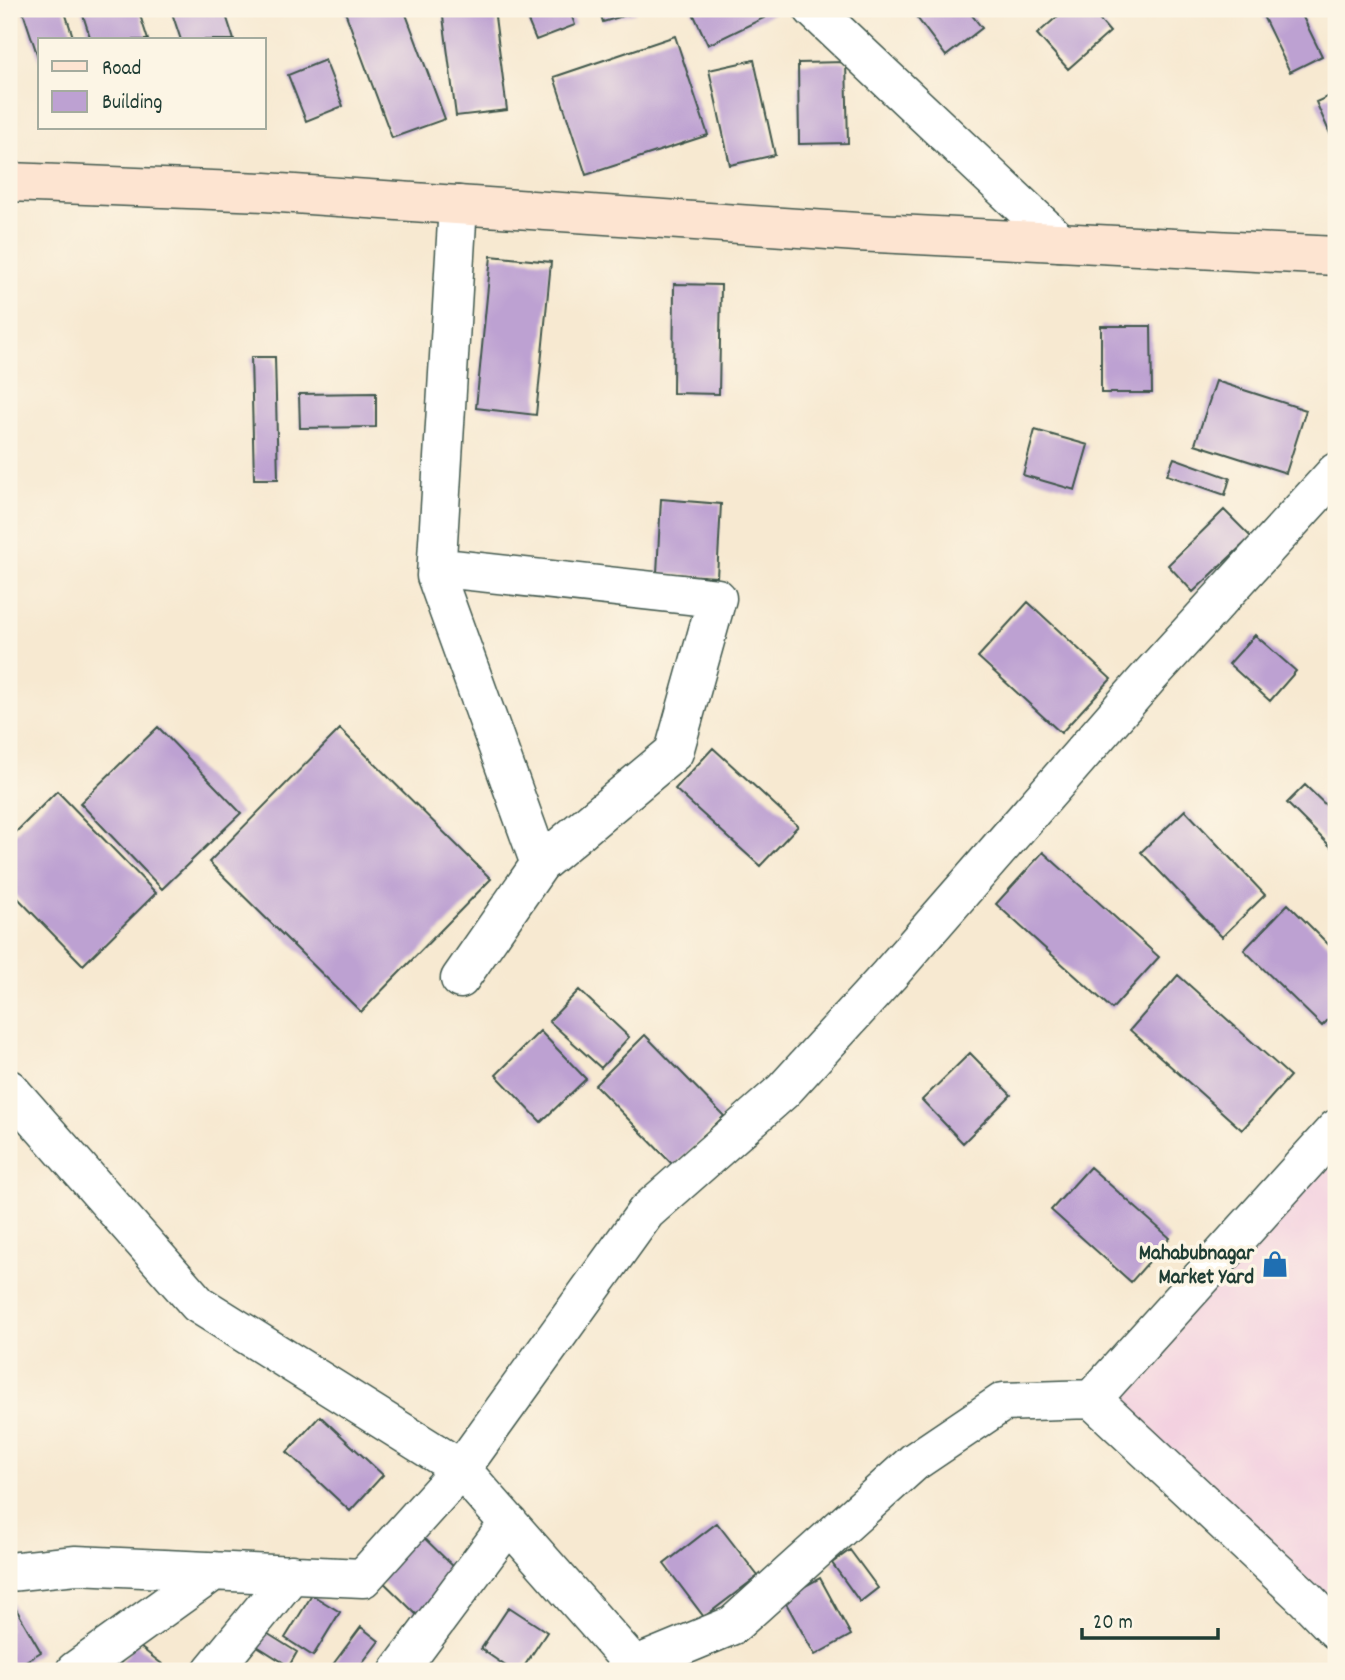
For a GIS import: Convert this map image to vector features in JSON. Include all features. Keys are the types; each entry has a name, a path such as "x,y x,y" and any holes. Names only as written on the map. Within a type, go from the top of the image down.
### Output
{"main road":[{"path":"9,182 265,192 857,232 1336,256"}],"street":[{"path":"813,9 1060,242"},
{"path":"458,205 436,576 540,863"},
{"path":"9,1572 76,1565 363,1578 461,1469 646,1212 783,1091 889,975 1147,678 1336,472"},
{"path":"436,576 452,569 717,598 674,752 540,863 460,979"},
{"path":"9,1089 198,1304 461,1469 636,1669 733,1625 914,1462 1003,1402 1092,1399 1336,1630"},
{"path":"1092,1399 1336,1129"},
{"path":"399,1671 509,1523"},
{"path":"75,1671 214,1571"},
{"path":"212,1671 292,1574"}],"shaded area":[{"name":"Mahabubnagar Market Yard","path":"1336,1129 1336,1630 1092,1399"}],"building":[{"path":"22,9 64,9 73,38 38,38 38,57"},
{"path":"81,9 138,9 147,38 90,38"},
{"path":"224,9 233,38 180,38 171,10"},
{"path":"344,9 404,9 445,119 392,138"},
{"path":"442,9 494,9 507,110 456,116"},
{"path":"523,9 569,9 575,25 536,40"},
{"path":"599,9 635,9 636,12 603,22"},
{"path":"691,9 777,9 778,11 708,45"},
{"path":"924,9 967,9 982,28 946,56 915,15"},
{"path":"1066,9 1090,9 1110,32 1068,69 1037,34"},
{"path":"1266,9 1299,9 1322,56 1290,72 1261,12"},
{"path":"675,36 708,135 586,175 554,77"},
{"path":"325,60 343,106 306,121 288,75"},
{"path":"754,60 775,155 730,165 709,70"},
{"path":"846,62 848,143 799,144 798,63"},
{"path":"1336,93 1336,147 1316,102"},
{"path":"491,256 551,262 536,415 476,408"},
{"path":"674,284 721,285 719,394 673,393"},
{"path":"1101,326 1151,326 1152,393 1101,393"},
{"path":"251,357 275,357 278,479 254,479"},
{"path":"1216,381 1306,410 1286,473 1195,444"},
{"path":"376,393 376,427 300,428 299,394"},
{"path":"1035,430 1088,445 1075,490 1023,475"},
{"path":"1174,458 1230,478 1225,495 1167,475"},
{"path":"661,499 721,504 717,577 657,573"},
{"path":"1224,510 1251,537 1193,592 1168,565"},
{"path":"1028,602 1111,679 1061,733 978,657"},
{"path":"1255,635 1296,671 1270,701 1229,664"},
{"path":"158,727 241,813 162,889 80,803"},
{"path":"340,729 491,879 361,1012 209,862"},
{"path":"713,748 798,826 760,866 675,789"},
{"path":"1305,785 1336,815 1336,852 1287,803"},
{"path":"57,791 156,893 83,965 9,889 9,839"},
{"path":"1185,810 1265,895 1222,937 1141,852"},
{"path":"1043,852 1159,957 1112,1009 996,904"},
{"path":"1288,904 1336,952 1336,1012 1322,1026 1244,950"},
{"path":"1178,975 1290,1076 1242,1130 1130,1030"},
{"path":"579,990 629,1037 601,1068 549,1021"},
{"path":"540,1031 586,1079 541,1122 496,1075"},
{"path":"645,1035 724,1116 674,1166 595,1085"},
{"path":"970,1053 1011,1095 963,1143 922,1100"},
{"path":"1090,1167 1170,1238 1131,1282 1051,1210"},
{"path":"320,1416 383,1475 350,1511 287,1452"},
{"path":"409,1523 461,1574 419,1617 367,1566"},
{"path":"717,1523 758,1576 704,1617 664,1564"},
{"path":"850,1550 878,1588 860,1602 832,1563"},
{"path":"820,1578 851,1635 815,1655 783,1598"},
{"path":"312,1595 340,1612 313,1656 285,1638"},
{"path":"9,1597 41,1652 14,1668 9,1658"},
{"path":"509,1607 547,1632 521,1671 513,1671 481,1649"},
{"path":"361,1627 379,1641 356,1671 343,1671 334,1663"},
{"path":"265,1632 297,1652 289,1666 257,1646"},
{"path":"136,1644 162,1664 157,1671 114,1671"}],"place":[{"name":"Mahabubnagar Market Yard","path":"1275,1264"}]}
